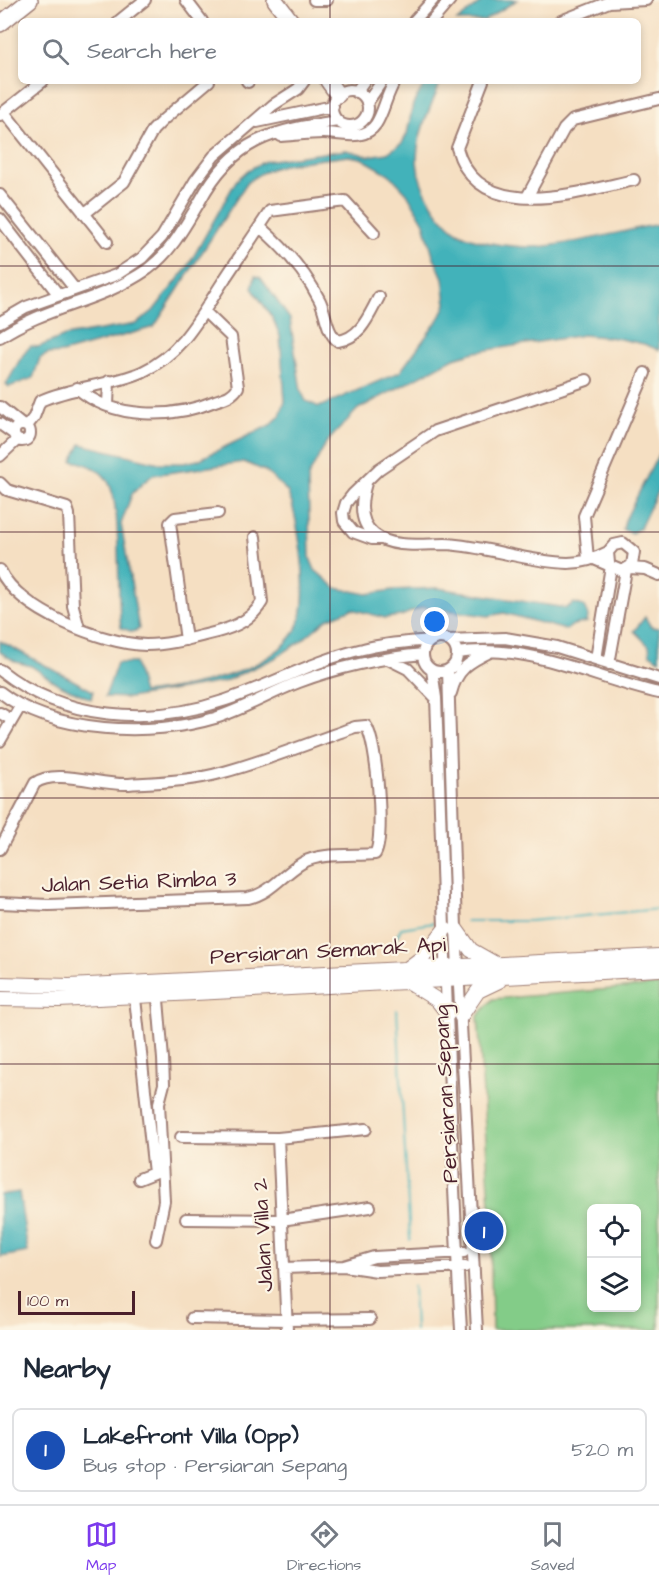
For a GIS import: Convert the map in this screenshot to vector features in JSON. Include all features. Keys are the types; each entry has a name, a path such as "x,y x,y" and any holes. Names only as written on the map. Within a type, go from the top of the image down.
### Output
{"highway":[{"path":"0,11 15,0"},
{"path":"0,24 30,0"},
{"path":"267,0 281,18"},
{"path":"275,0 289,18"},
{"path":"286,0 299,18"}],"main road":[{"path":"408,968 424,956 451,929 471,950 494,963"},
{"name":"Persiaran Semarak Api","path":"157,988 452,965 659,956"},
{"name":"Persiaran Semarak Api","path":"0,984 32,987 134,989 407,982 659,969"},
{"path":"407,982 437,1000 455,1015 477,991 509,977"},
{"name":"Persiaran Semarak Api","path":"0,999 59,1000 134,989"}],"street":[{"path":"122,18 145,0"},
{"path":"186,0 200,18"},
{"path":"417,18 434,0"},
{"path":"435,18 450,0"},
{"path":"569,18 609,2 646,0"},
{"path":"39,84 2,113 107,242"},
{"path":"84,214 116,191 124,182 153,130 206,84"},
{"path":"0,322 26,307 58,294 116,275 142,258 162,237 195,182 214,156 273,105 298,89 302,84"},
{"path":"256,122 343,93 359,84"},
{"path":"0,337 39,315 93,299 124,285 152,266 174,244 204,192 234,154 262,138 298,127 338,121 350,126 362,121 368,110 367,103 380,84"},
{"path":"262,138 324,133 346,136 366,132 376,124 393,84"},
{"path":"482,84 457,148 460,160 472,178 488,190 527,197 564,195 634,180"},
{"path":"343,93 367,103"},
{"path":"338,121 343,93"},
{"path":"527,197 564,129 573,120 659,99"},
{"path":"0,195 74,288"},
{"path":"0,456 16,437 17,427 24,426 40,401 77,388 139,373 159,364 179,346 270,211 345,201 374,233"},
{"path":"0,219 58,294"},
{"path":"260,227 301,270 324,308 329,329 338,341 353,336 365,324 379,297"},
{"path":"77,388 85,395 108,405 144,413 175,413 201,407 236,391 238,387 231,337 204,311"},
{"path":"591,559 584,516 645,373"},
{"path":"587,380 435,431 405,450 366,483 346,503 344,521 353,532 364,537 408,544 453,545 565,563 591,559 608,552 614,545 624,543 632,548 635,557 645,569"},
{"path":"108,405 109,381"},
{"path":"0,407 24,426"},
{"path":"0,424 16,437"},
{"path":"366,483 361,507 366,525 381,539"},
{"path":"2,488 67,508 73,606 79,628"},
{"path":"346,503 361,507"},
{"path":"186,640 170,523 175,518 218,513"},
{"path":"0,570 20,598 102,638 126,644 147,645 186,640 235,626 258,609 262,602 255,537"},
{"path":"596,659 610,565 608,552"},
{"path":"610,680 627,569 635,557"},
{"path":"591,559 618,570 645,569 659,575"},
{"path":"57,617 73,606"},
{"path":"0,670 35,694 63,705 94,713 156,714 225,701 294,671 363,649 431,640 505,639 557,647 659,679"},
{"path":"431,640 423,654 425,663 432,670 436,698 451,929"},
{"path":"432,670 447,670 455,663 457,653 447,640"},
{"path":"553,661 557,647"},
{"path":"457,653 492,651 522,653 659,693"},
{"path":"448,709 459,671 465,664 492,651"},
{"path":"2,698 59,720 93,727 134,728 176,725 214,718 299,682 384,658 423,654"},
{"path":"384,658 408,669 436,698"},
{"path":"447,670 451,929"},
{"path":"0,741 21,705"},
{"path":"0,714 12,720"},
{"name":"Jalan Setia Rimba 3","path":"0,849 35,783 41,778 54,776 114,785 176,782 224,772 355,727 366,726 371,733 377,778 379,843 375,854 312,858 301,863 257,896 248,898 49,906 0,903"},
{"name":"Persiaran Sepang","path":"451,929 477,1330"},
{"path":"139,1179 154,1173 145,1105 153,1102 164,1084 157,988"},
{"path":"134,989 138,1028 163,1167 156,1240"},
{"name":"Persiaran Sepang","path":"455,1015 448,1106 461,1330"},
{"path":"138,1028 160,1026"},
{"path":"181,1137 278,1138 366,1129"},
{"name":"Jalan Villa 2","path":"278,1138 287,1325"},
{"path":"186,1219 281,1220 370,1208"},
{"path":"429,1255 447,1247 457,1233"},
{"path":"344,1266 374,1257 473,1251"},
{"path":"284,1268 344,1266 377,1270 474,1266"},
{"path":"432,1268 450,1278 458,1287"},
{"path":"192,1318 287,1325 370,1319"}],"green space":[{"path":"659,985 659,1330 492,1330 490,1205 478,1016 493,999"}],"water":[{"path":"484,0 517,0 489,18 461,18"},
{"path":"424,84 440,84 420,135 418,169 423,186 443,219 465,236 512,246 536,247 574,242 659,224 659,350 644,344 615,338 583,335 475,352 454,358 358,409 326,443 308,477 310,558 315,570 336,588 367,594 438,588 566,608 574,603 584,606 588,616 587,622 573,625 566,630 504,613 488,616 423,607 401,616 385,618 352,609 327,619 300,642 275,658 223,682 129,698 105,697 117,663 135,663 143,693 182,687 227,676 268,657 284,645 296,630 303,604 303,568 295,517 287,491 265,471 244,462 153,475 132,494 121,524 139,629 133,632 121,628 117,528 112,492 107,480 100,472 72,461 81,444 159,463 184,463 198,460 270,425 280,416 285,401 280,336 273,319 252,288 255,276 261,278 290,319 301,391 306,401 319,407 400,372 441,316 446,304 443,278 433,255 424,223 407,193 389,174 361,158 348,156 281,166 256,176 246,184 154,327 62,353 48,354 40,358 33,378 9,387 6,384 20,359 31,346 38,347 65,336 136,324 153,311 187,268 236,181 248,170 265,161 346,150 369,156 387,153 402,143 407,134 413,104"},
{"path":"659,453 659,488 640,528 632,533 623,530 625,520"},
{"path":"645,617 651,627 659,628 659,660 650,654 649,646 634,631"},
{"path":"0,641 93,691 91,699 58,684 31,666 16,662 0,652"},
{"path":"19,1192 28,1252 0,1257 0,1195"}],"waterway":[{"path":"466,921 530,921 659,909"},
{"path":"394,943 401,928 433,923"},
{"path":"397,1010 410,1240"},
{"path":"413,1286 415,1330"}],"place":[{"name":"Lakefront Villa (Opp)","path":"484,1231"}]}
